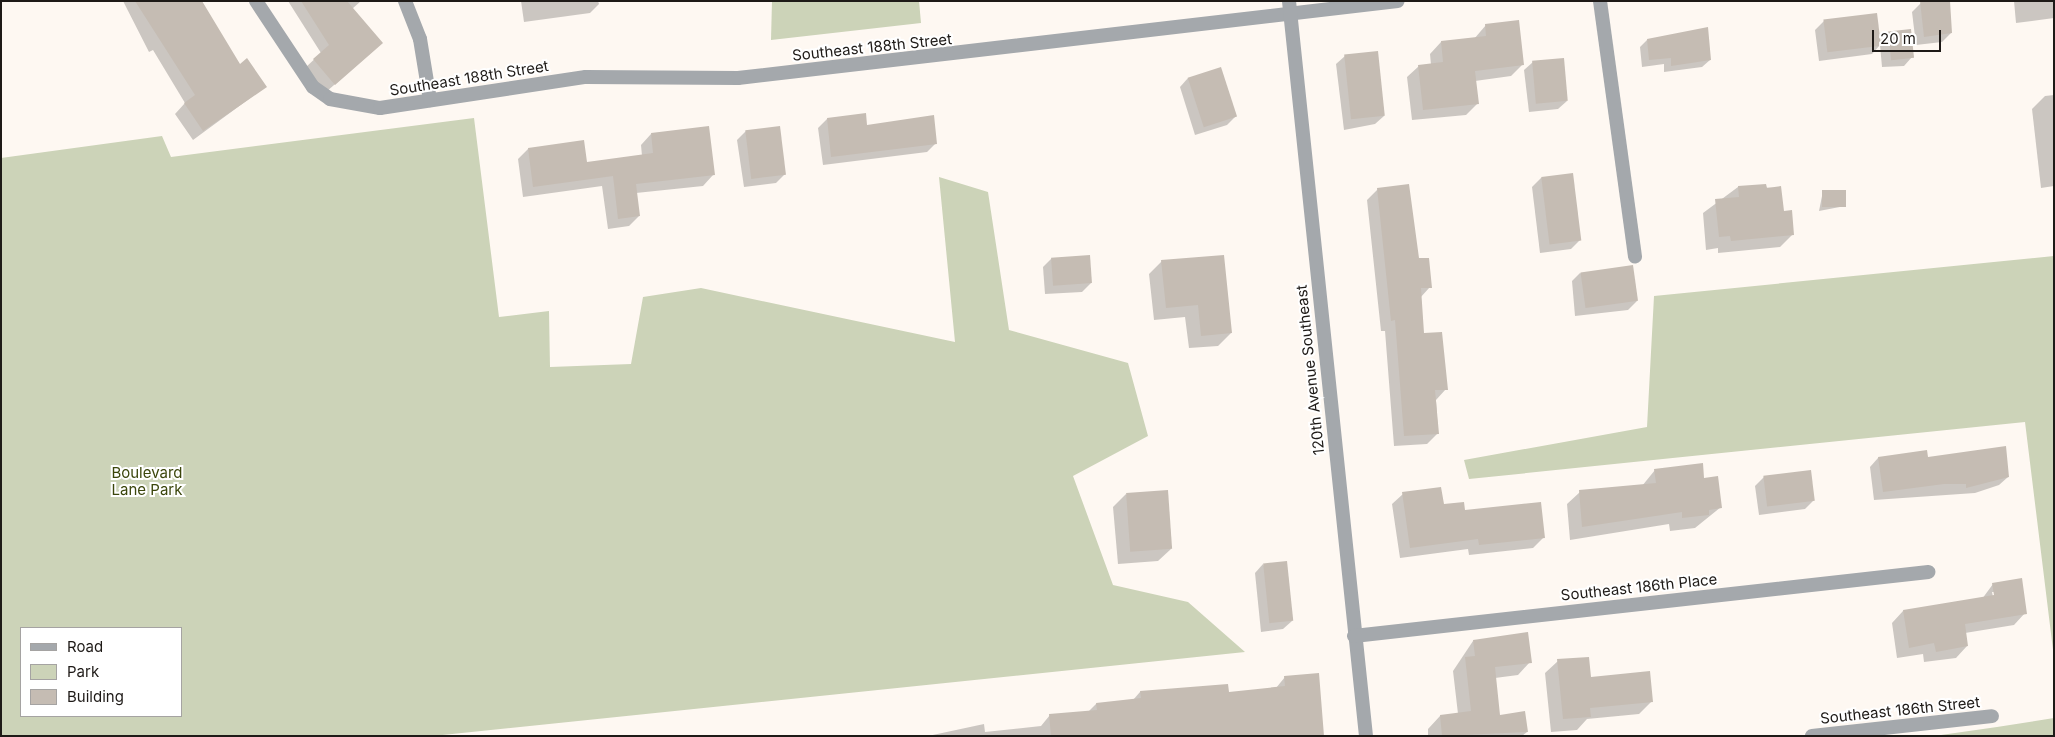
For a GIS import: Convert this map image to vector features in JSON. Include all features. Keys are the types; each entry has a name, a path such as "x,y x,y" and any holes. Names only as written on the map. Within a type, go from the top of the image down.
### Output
{"street":[{"name":"Southeast 188th Street","path":"256,1 313,87 349,105 380,108 586,77 738,78 1290,16 1398,1"},
{"path":"406,1 420,40 430,100"},
{"name":"120th Avenue Southeast","path":"1289,1 1354,636 1366,736"},
{"path":"1600,1 1636,257"},
{"name":"Southeast 186th Place","path":"1354,636 1928,572"},
{"name":"Southeast 186th Street","path":"1812,736 1992,716"}],"green space":[{"path":"772,1 919,1 921,23 771,40"},
{"name":"Boulevard Lane Park","path":"474,118 499,317 549,311 550,367 631,364 643,297 701,288 955,342 939,177 988,192 1009,330 1128,363 1148,436 1073,476 1113,585 1188,602 1245,652 433,736 1,736 1,158 162,136 171,157"},
{"path":"2054,256 2054,658 2025,422 1469,479 1464,460 1647,427 1654,296"},
{"path":"2054,718 2054,736 1934,736 1997,727"}],"building":[{"path":"135,1 202,1 240,64 247,58 267,87 203,131 184,103 195,95"},
{"path":"301,1 347,1 383,43 335,85 313,59 329,45"},
{"path":"1920,1 1950,1 1952,33 1924,37"},
{"path":"1877,13 1881,46 1827,52 1823,20"},
{"path":"1519,20 1524,65 1475,71 1479,104 1423,110 1418,65 1443,62 1441,41 1486,36 1485,24"},
{"path":"1708,27 1711,60 1671,66 1671,58 1649,60 1647,39"},
{"path":"1911,29 1914,58 1891,60 1888,31"},
{"path":"1378,51 1385,116 1351,119 1344,55"},
{"path":"1564,58 1568,101 1536,104 1532,61"},
{"path":"1221,67 1237,116 1204,127 1188,78"},
{"path":"866,113 867,125 934,115 937,144 831,157 827,118"},
{"path":"709,126 715,175 636,184 640,216 618,219 613,176 533,187 528,148 584,140 587,162 653,153 651,133"},
{"path":"780,126 786,175 751,179 745,130"},
{"path":"1573,173 1581,240 1550,244 1541,177"},
{"path":"1409,184 1419,258 1429,258 1432,288 1421,288 1424,333 1442,332 1448,390 1435,390 1439,434 1404,436 1395,320 1391,321 1377,188"},
{"path":"1766,184 1767,188 1781,186 1784,211 1792,210 1794,235 1731,241 1730,236 1719,237 1715,199 1739,197 1738,186"},
{"path":"1822,190 1846,190 1846,207 1822,207"},
{"path":"1090,255 1092,283 1053,286 1051,258"},
{"path":"1224,255 1232,333 1201,336 1198,305 1166,308 1161,260"},
{"path":"1633,265 1638,301 1586,308 1581,272"},
{"path":"2006,446 2009,477 1966,488 1966,484 1944,484 1883,492 1878,457 1927,450 1928,457"},
{"path":"1703,463 1704,478 1718,476 1722,508 1709,510 1709,515 1682,518 1682,512 1582,527 1579,490 1656,483 1654,469"},
{"path":"1811,470 1815,501 1767,507 1763,476"},
{"path":"1441,487 1444,504 1464,502 1465,510 1541,502 1545,538 1479,545 1478,539 1410,548 1402,492"},
{"path":"1168,490 1172,549 1130,552 1126,493"},
{"path":"1287,561 1293,621 1269,623 1263,564"},
{"path":"2022,578 2027,614 1965,624 1968,646 1936,652 1934,643 1909,648 1903,610 1994,595 1992,583"},
{"path":"1528,632 1532,663 1495,667 1500,715 1525,711 1528,732 1442,736 1440,715 1471,711 1465,657 1475,656 1473,640"},
{"path":"1589,657 1591,677 1650,671 1653,702 1590,708 1591,717 1563,719 1557,659"},
{"path":"1319,673 1324,736 1051,736 1049,714 1097,710 1096,703 1141,698 1140,691 1228,684 1229,692 1285,686 1284,676"}]}
